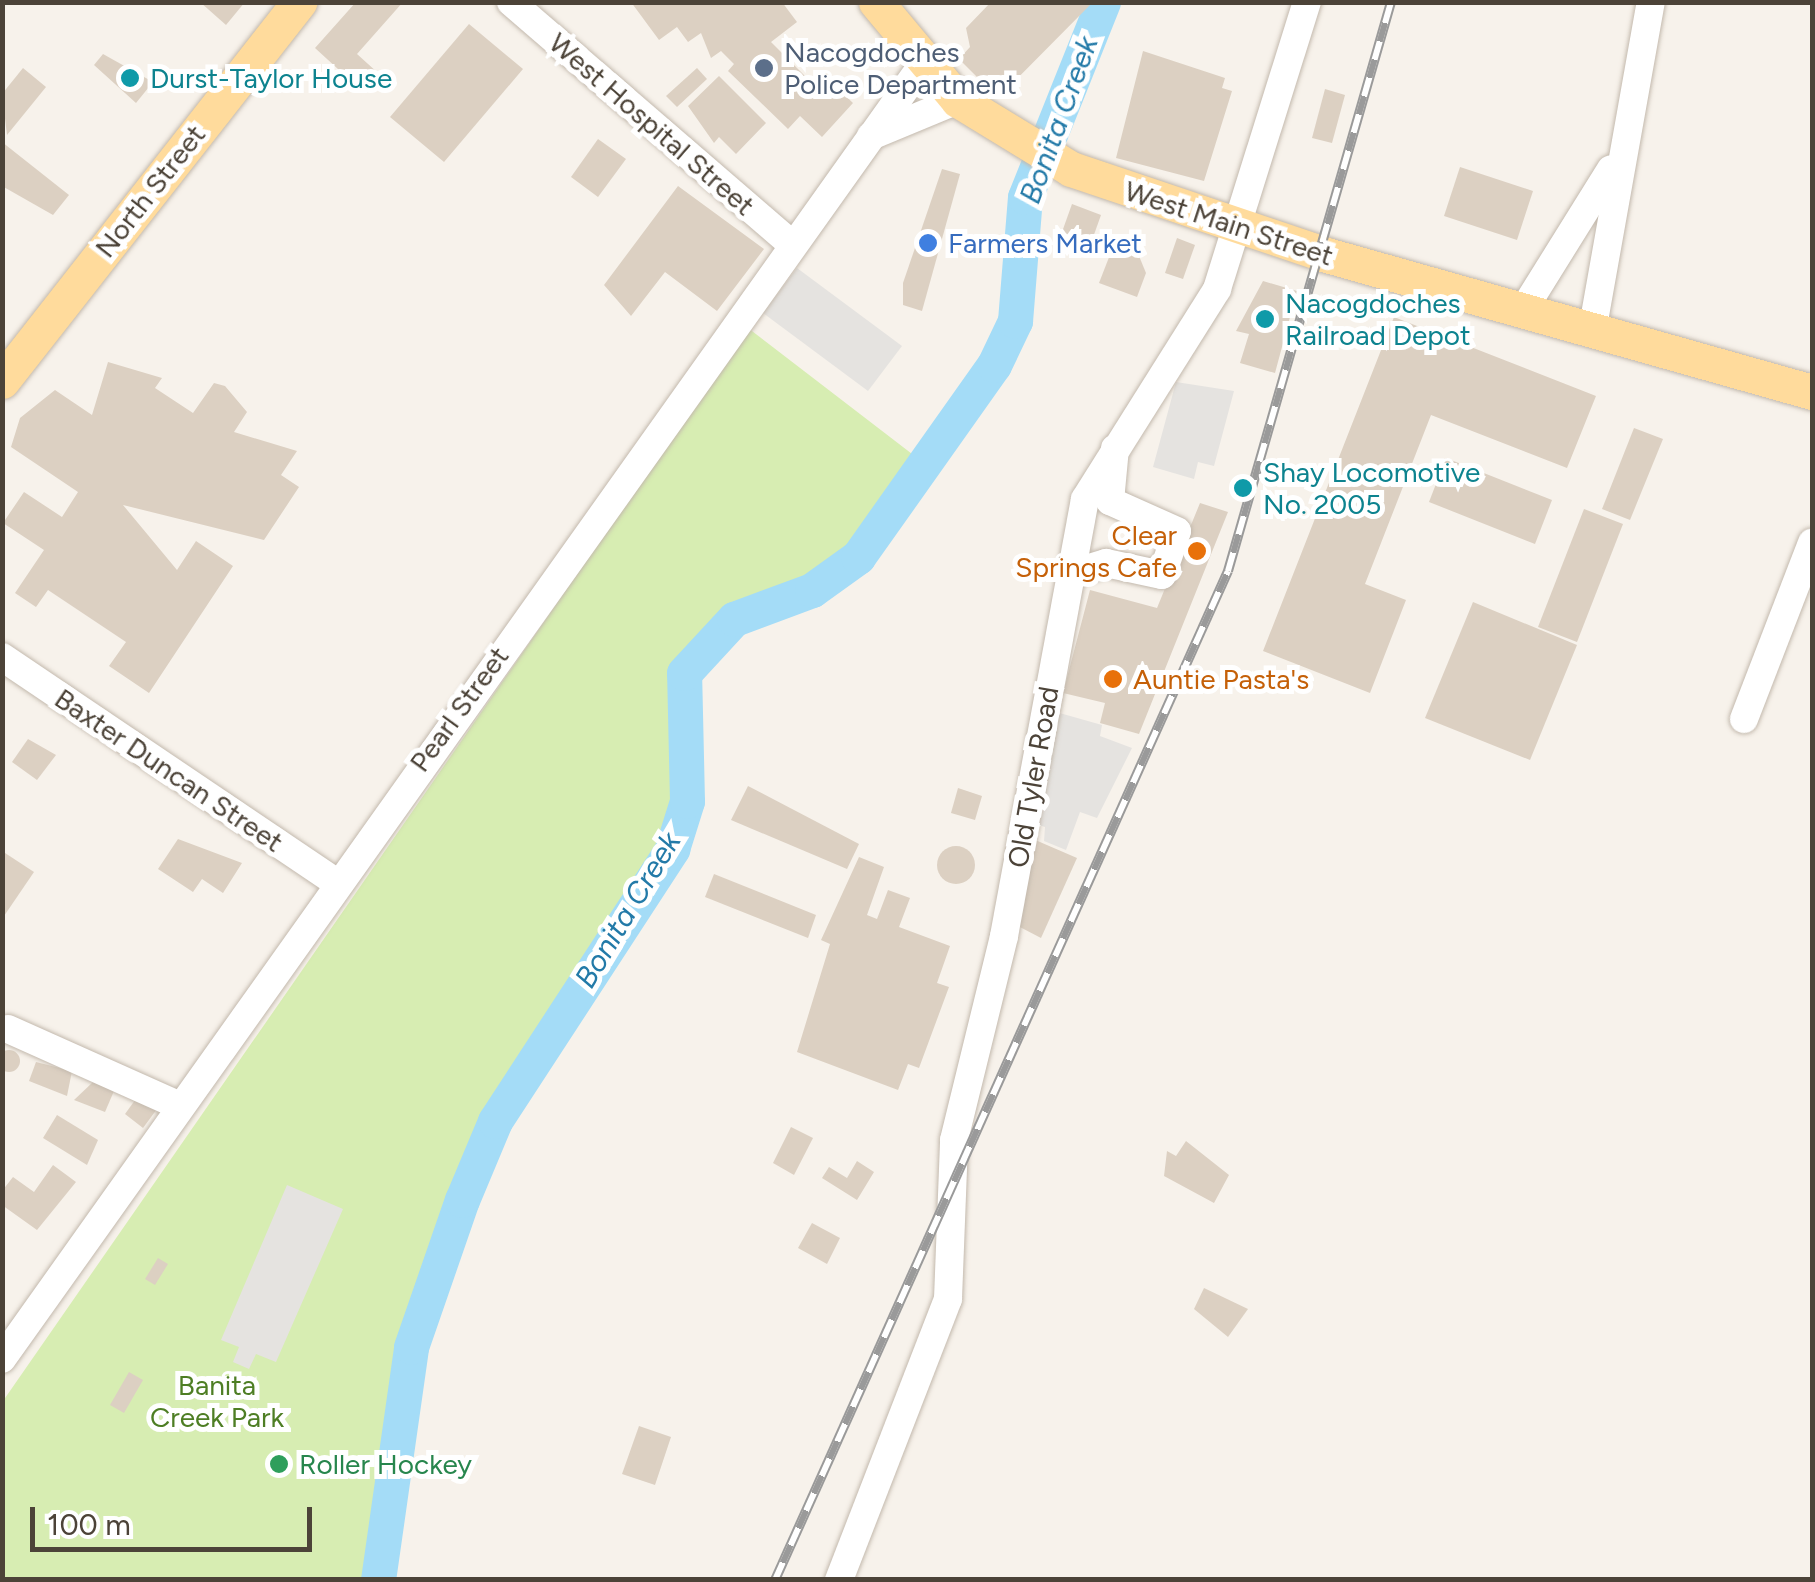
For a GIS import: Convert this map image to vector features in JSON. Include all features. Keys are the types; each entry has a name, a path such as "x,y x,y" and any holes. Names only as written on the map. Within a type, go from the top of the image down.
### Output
{"main road":[{"name":"North Street","path":"2,381 299,2"},
{"name":"West Main Street","path":"876,2 923,64 958,100 993,128 1072,169 1242,228 1522,312 1812,392"}],"street":[{"name":"West Hospital Street","path":"511,2 792,245"},
{"name":"Old Tyler Road","path":"839,1580 948,1299 954,1140 1004,936 1085,500 1117,437 1197,326 1242,228 1307,2"},
{"path":"1592,332 1618,160 1651,2"},
{"name":"Pearl Street","path":"2,1360 335,882 923,64"},
{"path":"870,137 958,100"},
{"path":"1522,312 1618,160"},
{"path":"1070,574 1106,563 1162,575 1176,531 1110,501 1117,437"},
{"path":"1744,719 1812,543"},
{"name":"Baxter Duncan Street","path":"2,657 335,882"},
{"path":"8,1030 180,1106"}],"green space":[{"name":"Banita Creek Park","path":"748,328 916,457 855,556 810,587 732,615 679,671 680,798 664,845 486,1117 404,1351 362,1579 3,1580 3,1401"}],"shaded area":[{"path":"797,268 902,346 868,391 763,313"},
{"path":"1176,382 1234,391 1214,466 1198,462 1194,479 1153,467"},
{"path":"1056,712 1102,725 1100,736 1132,748 1097,818 1080,812 1066,850 1044,841 1045,827 1035,824"},
{"path":"287,1185 343,1209 276,1362 256,1354 249,1369 233,1362 239,1347 221,1340"}],"building":[{"path":"200,2 245,2 226,25"},
{"path":"356,2 403,2 357,54 378,73 362,91 315,48"},
{"name":"Nacogdoches Police Department","path":"631,2 782,2 797,22 771,42 822,93 832,83 853,103 822,137 800,116 788,129 728,71 734,64 721,51 711,58 701,33 688,42 677,27 659,40"},
{"path":"991,2 1093,2 998,98 959,59 970,47 966,28"},
{"path":"469,24 523,69 444,162 390,117"},
{"path":"1143,51 1225,78 1222,88 1232,91 1204,181 1116,158"},
{"name":"Durst-Taylor House","path":"103,54 153,82 136,103 94,65"},
{"path":"23,68 46,87 7,135 2,94"},
{"path":"697,68 707,79 677,107 666,96"},
{"path":"719,76 766,123 736,154 719,137 714,143 688,106"},
{"path":"1325,89 1345,95 1332,143 1312,138"},
{"path":"598,139 626,159 598,197 571,177"},
{"path":"2,142 69,195 53,215 2,186"},
{"path":"1460,167 1533,191 1517,240 1444,216"},
{"name":"Farmers Market","path":"942,169 960,174 922,311 903,305 903,283"},
{"path":"678,186 764,249 717,311 665,272 631,316 604,285"},
{"path":"1072,204 1101,215 1091,243 1062,232"},
{"path":"1177,238 1195,245 1183,279 1165,273"},
{"path":"1113,247 1139,256 1146,273 1137,297 1099,283"},
{"name":"Nacogdoches Railroad Depot","path":"1263,281 1297,291 1275,373 1240,363 1249,334 1236,331"},
{"path":"1394,317 1596,396 1567,468 1431,415 1365,584 1406,600 1370,693 1263,651"},
{"path":"108,362 162,378 155,388 193,413 214,383 225,386 247,412 234,432 297,451 281,475 299,487 264,540 123,505 177,570 196,541 233,566 149,693 109,666 126,642 48,590 36,607 15,593 44,550 3,523 24,492 62,517 78,492 11,447 20,418 55,390 92,415"},
{"path":"1634,428 1663,439 1630,520 1602,509"},
{"path":"1446,458 1552,500 1535,544 1429,502"},
{"path":"1200,503 1228,512 1139,734 1100,723 1105,703 1063,693 1090,590 1157,608"},
{"path":"1584,509 1623,524 1577,642 1538,627"},
{"path":"1473,602 1577,645 1530,760 1425,718"},
{"path":"28,739 56,755 37,780 12,762"},
{"path":"748,786 859,844 847,869 731,820"},
{"path":"958,788 982,796 975,820 951,813"},
{"path":"178,839 242,863 223,893 202,879 193,892 158,869"},
{"path":"1033,839 1077,858 1041,938 1014,924"},
{"path":"956,846 970,851 975,865 970,879 956,884 942,879 937,865 942,851"},
{"path":"2,851 34,872 2,919"},
{"path":"859,857 884,867 867,915 877,919 888,890 910,898 899,927 950,946 937,983 949,987 919,1068 908,1064 898,1090 797,1052 830,944 821,940"},
{"path":"714,874 816,915 808,938 705,897"},
{"path":"9,1050 17,1053 17,1069 9,1072 1,1069 -2,1061 1,1053"},
{"path":"36,1062 72,1071 67,1096 29,1081"},
{"path":"93,1082 114,1091 105,1112 74,1100"},
{"path":"138,1096 157,1109 143,1128 125,1114"},
{"path":"57,1115 98,1140 87,1165 43,1138"},
{"path":"791,1127 813,1138 794,1175 773,1163"},
{"path":"1186,1141 1229,1175 1214,1203 1164,1176 1167,1151 1176,1156"},
{"path":"857,1161 874,1172 857,1200 822,1178 829,1167 847,1178"},
{"path":"53,1165 76,1182 37,1230 2,1205 2,1191 13,1177 34,1192"},
{"path":"812,1223 840,1238 827,1264 798,1248"},
{"path":"158,1258 168,1264 155,1285 145,1279"},
{"path":"1204,1288 1248,1309 1228,1337 1194,1309"},
{"path":"129,1372 143,1380 124,1413 110,1405"},
{"path":"639,1426 671,1437 655,1485 622,1474"}],"waterway":[{"name":"Bonita Creek","path":"378,1580 411,1347 462,1200 495,1121 672,849 687,801 684,673 734,619 812,590 858,557 994,365 1015,321 1025,197 1103,2"}],"railway":[{"path":"775,1580 1228,571 1391,2"}],"place":[{"name":"Nacogdoches Police Department","path":"764,68"},
{"name":"Durst-Taylor House","path":"130,78"},
{"name":"Farmers Market","path":"928,243"},
{"name":"Nacogdoches Railroad Depot","path":"1265,319"},
{"name":"Shay Locomotive No. 2005","path":"1243,488"},
{"name":"Clear Springs Cafe","path":"1197,551"},
{"name":"Auntie Pasta's","path":"1113,679"},
{"name":"Roller Hockey","path":"279,1464"}]}
